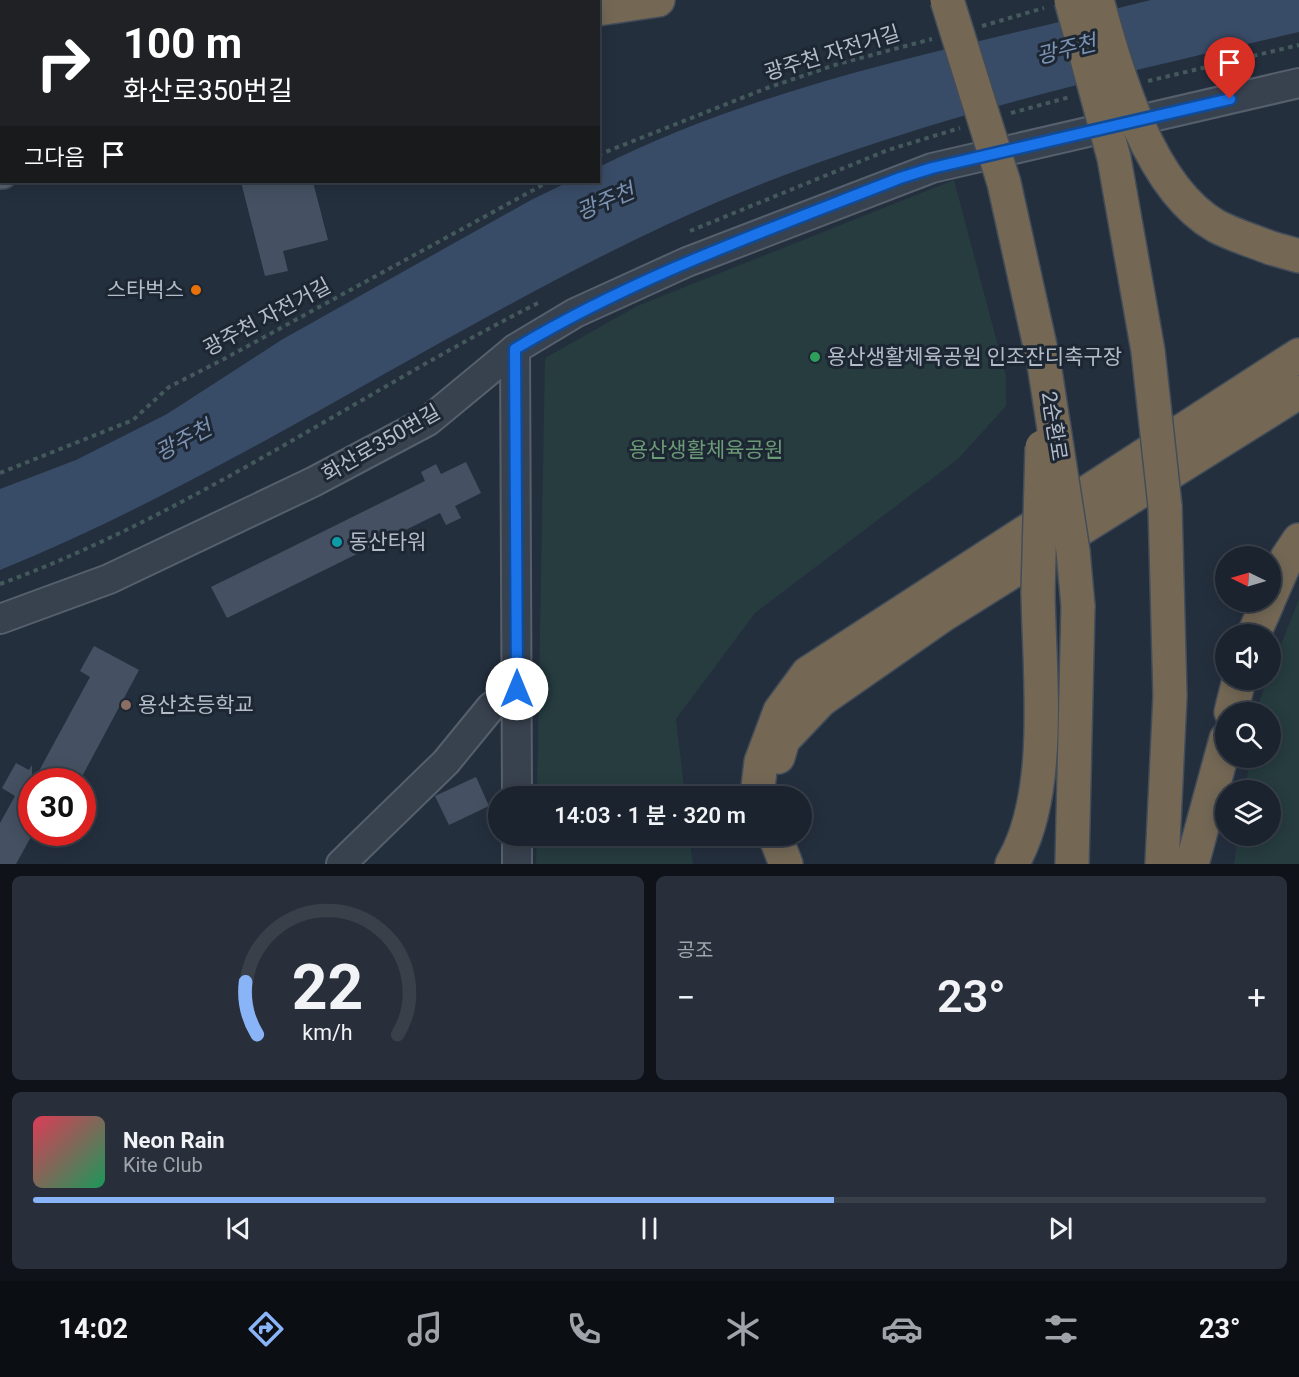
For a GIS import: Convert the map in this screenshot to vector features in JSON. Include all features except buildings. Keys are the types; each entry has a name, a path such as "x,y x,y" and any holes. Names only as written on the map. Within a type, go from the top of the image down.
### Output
{"highway":[{"path":"600,7 658,0"},
{"name":"2순환로","path":"947,0 1004,183 1044,364 1073,550 1078,606 1072,864"},
{"path":"1097,0 1111,52 1154,160 1179,195 1215,226 1285,252"},
{"path":"1060,4 1116,170 1148,351 1165,506 1170,696 1162,864"},
{"path":"758,786 760,762 780,711 808,673 1299,355"},
{"path":"1012,864 1030,819 1041,761 1038,592 1044,364"},
{"path":"771,786 783,740 821,700 943,615 1299,392"},
{"path":"1281,572 1299,540"},
{"path":"1192,864 1218,768"},
{"path":"760,846 766,864"},
{"path":"779,846 786,864"}],"street":[{"name":"화산로350번길","path":"0,619 98,583 169,552 342,467 428,421 515,349 574,313 644,280 900,178 932,168 1299,83"},
{"path":"515,349 517,786"},
{"path":"341,864 446,762 491,707 517,689"},
{"path":"517,846 517,864"}],"path":[{"path":"978,27 1060,4"},
{"name":"광주천 자전거길","path":"600,154 777,85 838,64 935,38"},
{"name":"광주천 자전거길","path":"0,473 133,420 169,387 194,372 224,359 546,183"}],"green space":[{"name":"용산생활체육공원","path":"954,180 1006,376 1006,406 958,459 755,613 676,719 684,786 537,786 545,358 637,306"},
{"path":"1299,599 1299,864 1234,864 1237,846 1281,846 1281,780 1247,780 1248,768 1281,768 1281,702 1259,702 1264,690 1281,690 1281,645"},
{"path":"537,846 690,846 693,864 536,864"}],"water":[{"name":"광주천","path":"1151,0 1299,0 1299,32 1058,90 899,135 744,191 668,224 501,309 171,491 0,570 0,489 76,460 167,414 283,339 531,200 566,183 600,183 600,167 665,137 732,111 800,88 940,50"}],"place":[{"name":"스타벅스","path":"196,290"},
{"name":"용산생활체육공원 인조잔디축구장","path":"815,357"},
{"name":"동산타워","path":"337,542"},
{"name":"용산초등학교","path":"126,705"}],"route":[{"path":"517,689 515,349 574,313 644,280 900,178 932,168 1230,99"}]}
